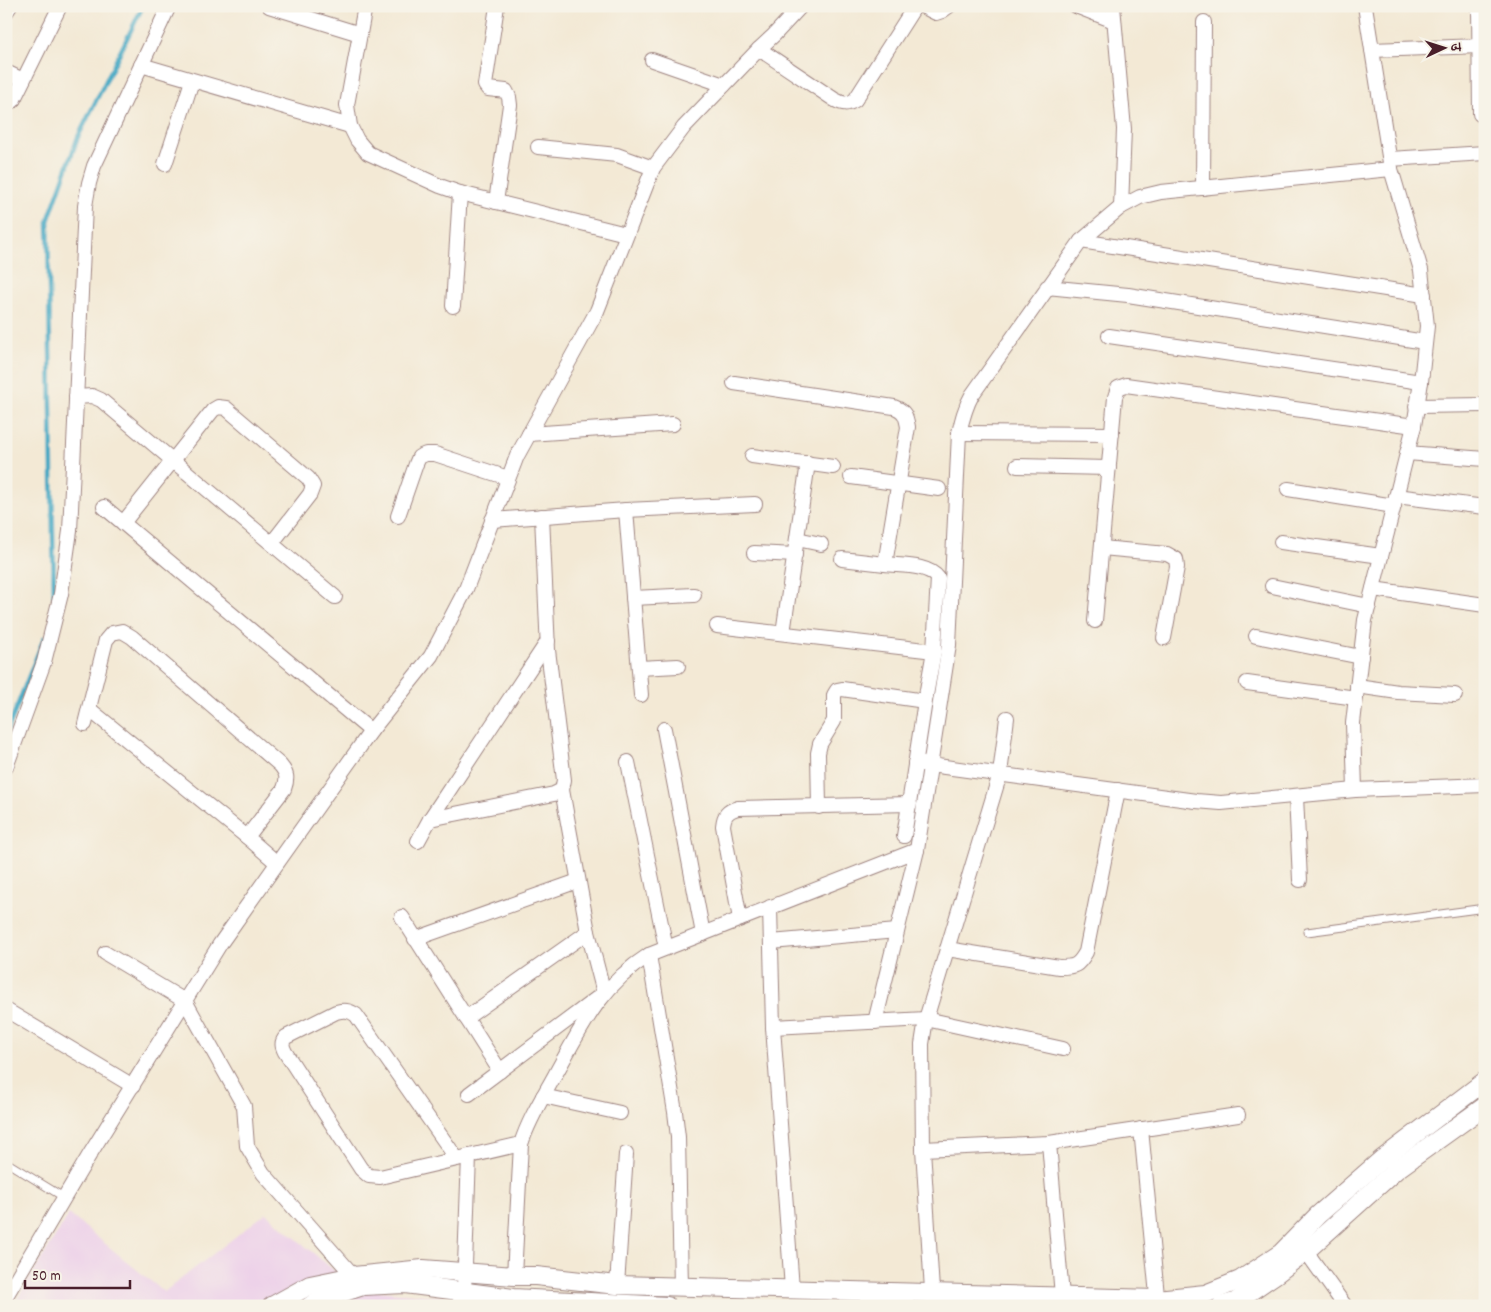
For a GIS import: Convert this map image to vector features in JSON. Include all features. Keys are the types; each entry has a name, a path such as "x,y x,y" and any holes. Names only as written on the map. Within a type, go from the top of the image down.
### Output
{"street":[{"path":"6,12 10,6"},
{"path":"13,101 60,6"},
{"path":"6,767 44,662 61,594 70,531 85,206 89,183 94,166 169,6"},
{"path":"269,6 360,34"},
{"path":"365,6 347,105 350,126 357,140 368,153 440,186 460,193 626,234"},
{"path":"496,202 510,105 506,91 488,89 485,85 497,6"},
{"path":"6,1296 220,944 372,732 431,656 466,589 517,456 597,311 653,168 684,127 801,6"},
{"path":"759,49 835,100 842,104 849,103 855,100 914,6"},
{"path":"922,6 936,13 949,6"},
{"path":"1076,6 1114,21"},
{"path":"1112,6 1124,129 1120,207"},
{"path":"1355,790 1353,723 1365,620 1414,426 1421,382 1426,326 1421,270 1390,164 1365,6"},
{"path":"1479,6 1480,114"},
{"path":"1203,188 1204,22"},
{"path":"1372,50 1480,46"},
{"path":"652,60 724,85"},
{"path":"141,65 350,126"},
{"path":"6,72 23,80"},
{"path":"165,164 192,81"},
{"path":"538,147 617,155 653,168"},
{"path":"875,1022 917,850 950,645 959,433 967,404 972,395 1047,287 1081,241 1120,207 1140,197 1161,192 1485,152"},
{"path":"453,306 460,193"},
{"path":"1081,241 1424,295"},
{"path":"1047,287 1128,295 1425,342"},
{"path":"1109,336 1421,382"},
{"path":"734,383 894,407 901,410 906,416 908,427 885,564"},
{"path":"1095,622 1115,397 1118,388 1126,385 1414,426"},
{"path":"76,397 92,396 101,400 335,597"},
{"path":"1416,406 1485,405"},
{"path":"123,523 213,410 218,407 226,408 308,478 313,486 310,494 272,543"},
{"path":"529,434 673,424"},
{"path":"959,433 1112,434"},
{"path":"1407,453 1485,460"},
{"path":"398,516 419,456 434,454 508,478"},
{"path":"752,456 833,467"},
{"path":"783,633 808,464"},
{"path":"1016,466 1109,468"},
{"path":"851,477 940,489"},
{"path":"1288,488 1395,501 1485,507"},
{"path":"492,520 626,510 755,504"},
{"path":"104,507 372,732"},
{"path":"626,510 641,696"},
{"path":"542,516 548,640 564,780 562,790 588,932 604,993"},
{"path":"797,540 821,544"},
{"path":"1280,542 1381,556"},
{"path":"1102,548 1167,554 1176,559 1177,567 1164,638"},
{"path":"754,553 795,555"},
{"path":"842,559 927,570 934,573 938,578 934,651 924,701 904,836"},
{"path":"1272,586 1369,606"},
{"path":"1373,589 1485,605"},
{"path":"633,598 694,596"},
{"path":"716,626 934,651"},
{"path":"85,724 106,640 112,633 122,631 132,637 286,772 287,780 284,788 246,837"},
{"path":"1256,636 1361,657"},
{"path":"418,841 430,819 548,640"},
{"path":"639,668 678,666"},
{"path":"1247,683 1357,692 1455,695"},
{"path":"819,807 818,753 820,744 834,721 834,695 837,690 842,689 924,701"},
{"path":"89,709 277,863"},
{"path":"932,1299 923,1149 922,1044 926,1019 1000,774 1007,718"},
{"path":"664,729 703,934"},
{"path":"628,762 666,948"},
{"path":"915,763 1196,801 1221,802 1355,790 1485,785"},
{"path":"430,819 554,794 562,790"},
{"path":"947,949 1059,968 1070,968 1080,963 1086,952 1118,790"},
{"path":"1296,796 1300,880"},
{"path":"740,919 723,826 724,816 730,810 738,808 910,804"},
{"path":"469,1094 604,993 632,966 649,955 917,850"},
{"path":"415,939 578,881"},
{"path":"770,907 773,1027 792,1289"},
{"path":"402,916 500,1070"},
{"path":"771,942 897,931"},
{"path":"466,1018 588,932"},
{"path":"105,954 185,1001 244,1106 247,1146 263,1173 358,1281"},
{"path":"649,955 678,1137 681,1287"},
{"path":"514,1276 521,1144 526,1128 586,1018 604,993"},
{"path":"6,1010 133,1086"},
{"path":"461,1299 464,1272 463,1158 356,1015 351,1011 336,1012 286,1037 283,1041 282,1047 285,1052 361,1169 369,1176 380,1177 463,1158 521,1144"},
{"path":"773,1027 926,1019 1063,1049"},
{"path":"1220,1306 1235,1302 1276,1274 1301,1244 1318,1215 1381,1160 1485,1081"},
{"path":"544,1096 620,1113"},
{"path":"272,1306 310,1285 358,1281 423,1269 536,1276 617,1285 792,1289 932,1299 1062,1296 1158,1302 1204,1294 1240,1280 1281,1253 1301,1244 1396,1170 1485,1106"},
{"path":"923,1149 1049,1143 1238,1114"},
{"path":"1141,1129 1158,1302"},
{"path":"1049,1143 1062,1296"},
{"path":"617,1285 626,1154"},
{"path":"1301,1244 1345,1306"},
{"path":"310,1306 358,1281 406,1284 461,1299 513,1298 656,1305 651,1286"}],"lane":[{"path":"1307,932 1485,908"},
{"path":"6,1162 65,1198"}],"shaded area":[{"path":"266,1213 356,1289 446,1297 445,1306 13,1306 69,1214 164,1292"}],"waterway":[{"path":"54,597 48,221 78,137 143,6"},
{"path":"6,734 44,638"}]}
